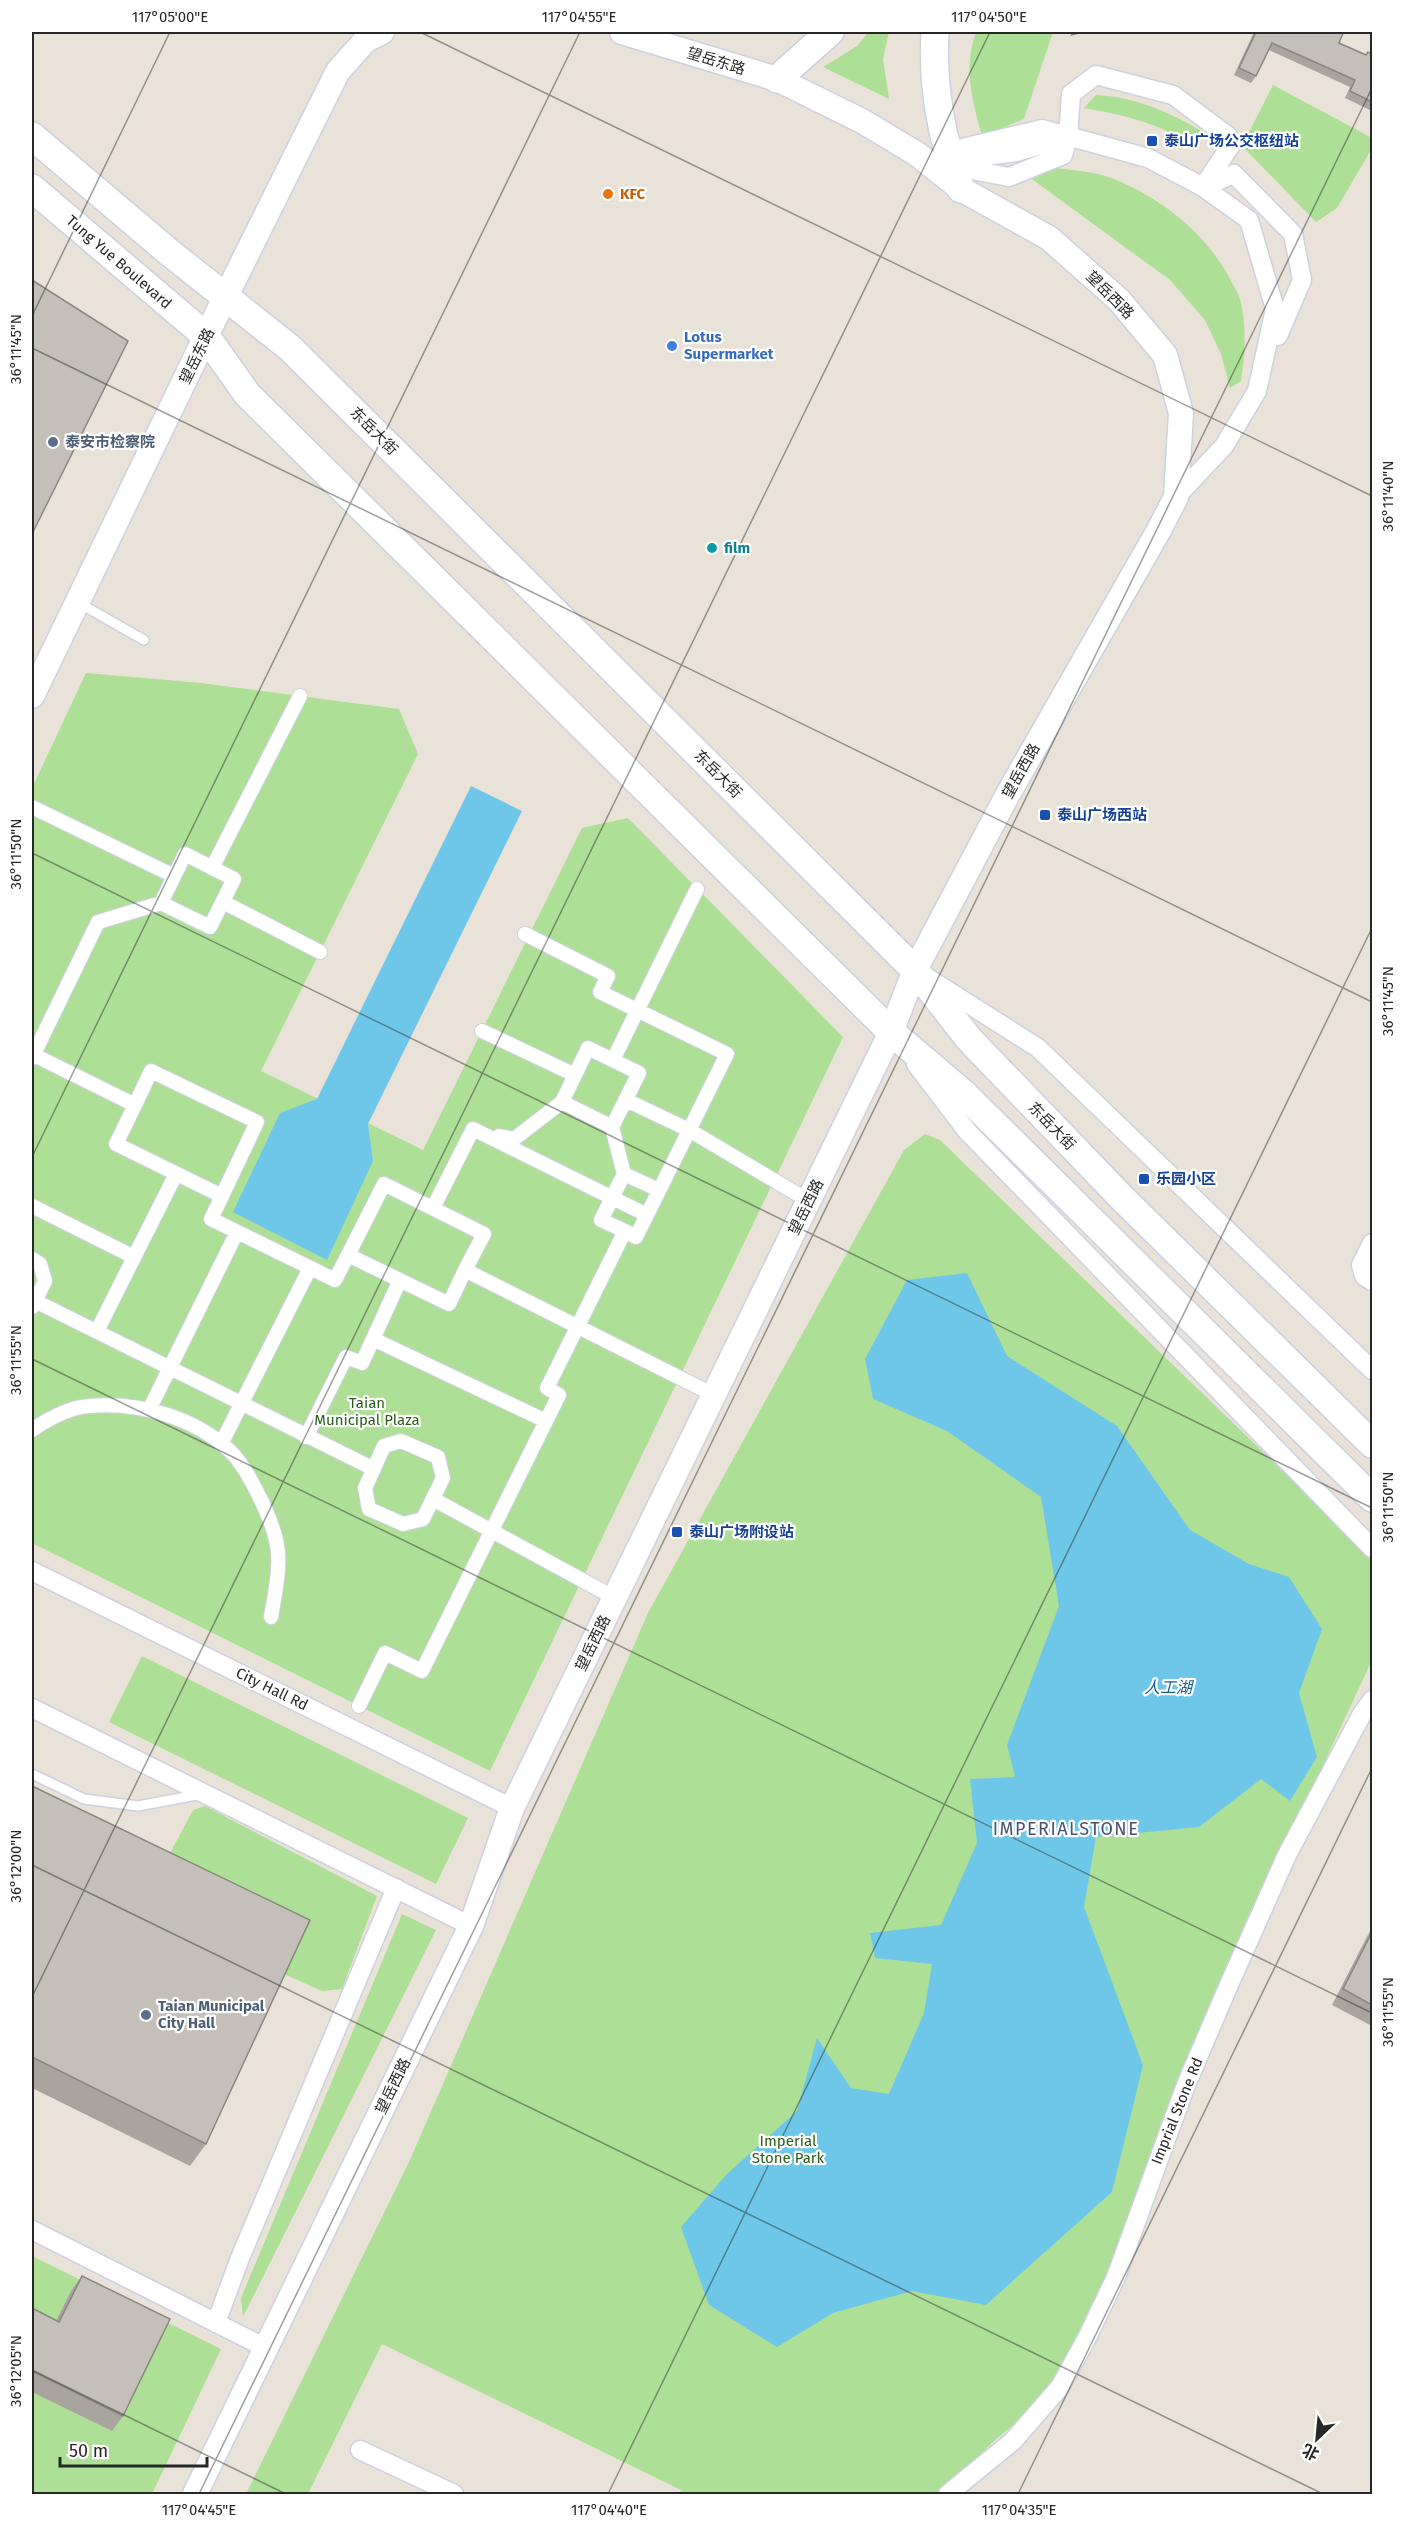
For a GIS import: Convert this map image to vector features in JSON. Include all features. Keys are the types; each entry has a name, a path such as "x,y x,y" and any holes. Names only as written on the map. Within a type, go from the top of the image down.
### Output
{"main road":[{"path":"777,79 830,32"},
{"path":"935,32 933,66 949,160 961,189"},
{"name":"东岳大街","path":"32,136 170,253 291,348 915,970 969,1039 1089,1164 1372,1444"},
{"name":"Tung Yue Boulevard","path":"32,188 206,336"},
{"path":"206,336 247,394 891,1032 963,1093 1372,1498"}],"street":[{"name":"望岳东路","path":"32,696 206,336 338,71 366,40 382,32"},
{"name":"望岳东路","path":"622,32 777,79"},
{"path":"1068,137 1071,94 1096,75 1173,95 1228,136 1231,145 1203,187"},
{"name":"望岳西路","path":"195,2494 471,1926 512,1808 891,1032 915,970 1008,794 1176,497 1181,413 1165,355 1119,300 1049,238 961,189 917,154 862,121 777,79"},
{"path":"917,154 949,160 986,158 1016,153 1068,137 1148,158 1203,187 1249,220 1275,309 1257,391 1224,446 1176,497"},
{"path":"1203,187 1234,174 1293,234 1302,280 1261,373"},
{"path":"212,868 300,696"},
{"path":"32,807 174,876"},
{"path":"135,1105 32,1056 98,922 161,903 210,927 234,879 185,854 161,903"},
{"path":"613,1060 697,889"},
{"path":"223,902 320,952"},
{"path":"473,1129 514,1140 562,1102 588,1048 639,1073 612,1127 624,1174 601,1220 636,1237 727,1054 600,992 608,976 525,934"},
{"path":"915,970 1038,1048 1372,1370"},
{"path":"482,1031 575,1075"},
{"path":"891,1032 967,1131 1372,1548"},
{"path":"222,1196 116,1144 151,1071 257,1122 222,1196 211,1219 310,1268 335,1280 384,1184 484,1234 449,1304 348,1255"},
{"path":"626,1100 689,1130 809,1201"},
{"path":"562,1102 612,1127"},
{"path":"473,1129 647,1215"},
{"path":"433,1208 473,1129"},
{"path":"96,1331 176,1174"},
{"path":"624,1174 659,1190"},
{"path":"32,1206 134,1257"},
{"path":"359,1706 385,1653 422,1671 559,1395 547,1388 625,1231"},
{"path":"149,1410 237,1232"},
{"path":"1372,1243 1360,1265 1364,1276 1372,1281"},
{"path":"32,1259 40,1264 45,1281 33,1305 96,1331 374,1470"},
{"path":"221,1444 310,1268"},
{"path":"465,1270 714,1395"},
{"path":"306,1437 346,1357 362,1363 400,1280"},
{"path":"373,1339 546,1421"},
{"path":"32,1430 49,1418 89,1406 149,1410 189,1422 231,1451 262,1498 277,1540 278,1582 271,1617"},
{"path":"401,1441 438,1457 443,1478 423,1519 403,1524 369,1509 365,1488 374,1470 384,1446 401,1441"},
{"path":"433,1499 615,1598"},
{"name":"City Hall Rd","path":"32,1570 512,1808"},
{"name":"Imprial Stone Rd","path":"948,2494 1013,2440 1060,2387 1088,2336 1116,2277 1186,2085 1228,1987 1287,1855 1362,1714 1372,1700"},
{"path":"32,1708 471,1926"},
{"path":"216,2323 245,2247 396,1888"},
{"path":"32,2230 266,2348"},
{"path":"360,2450 454,2494"}],"lane":[{"path":"78,603 144,640"},
{"path":"32,1774 84,1799 138,1806 204,1793"}],"green space":[{"path":"869,32 889,32 883,59 889,99 823,67 857,46"},
{"path":"976,32 1053,32 1024,119 982,136 970,84 970,59"},
{"path":"1273,85 1372,138 1372,148 1337,208 1316,222 1242,146"},
{"path":"1096,95 1138,102 1178,118 1203,132 1190,144 1165,130 1139,120 1084,108"},
{"path":"1038,167 1089,172 1119,181 1152,198 1196,233 1220,263 1240,299 1245,340 1241,381 1230,388 1221,354 1205,320 1170,280 1029,177"},
{"name":"Taian Municipal Plaza","path":"86,673 201,683 399,709 418,754 261,1071 423,1150 582,828 628,818 843,1037 490,1771 32,1543 32,788"},
{"name":"Imperial Stone Park","path":"925,1134 940,1140 1372,1557 1372,1660 1245,1933 1088,2322 1042,2401 995,2440 940,2494 679,2494 681,2490 382,2344 308,2494 246,2494 409,2162 648,1613 904,1150"},
{"path":"142,1656 468,1818 436,1884 109,1722"},
{"path":"205,1806 377,1896 342,1989 322,1991 284,1974 300,1943 160,1872 193,1810"},
{"path":"402,1914 436,1930 243,2317 241,2298"},
{"path":"32,2256 221,2349 152,2494 32,2494"}],"water":[{"path":"471,786 522,811 368,1124 373,1161 327,1260 233,1212 280,1113 317,1099"},
{"name":"人工湖","path":"967,1273 1007,1356 1117,1426 1190,1530 1249,1564 1289,1577 1322,1629 1299,1693 1317,1757 1290,1801 1261,1779 1199,1827 1096,1837 1084,1907 1143,2065 1112,2192 986,2305 912,2291 833,2313 777,2347 709,2305 681,2227 727,2174 797,2111 817,2038 851,2088 889,2094 924,2013 932,1964 875,1958 870,1933 941,1925 977,1843 970,1779 1015,1777 1007,1745 1059,1606 1041,1497 947,1431 873,1399 865,1359 907,1280"}],"building":[{"path":"1256,32 1343,33 1339,43 1366,55 1368,52 1372,55 1372,102 1350,91 1355,80 1272,43 1256,76 1239,68"},
{"name":"泰安市检察院","path":"32,280 128,341 32,534"},
{"name":"Taian Municipal City Hall","path":"32,1786 310,1920 206,2144 32,2057"},
{"path":"1372,1932 1372,2005 1343,1989"},
{"path":"82,2276 170,2319 123,2416 32,2371 32,2308 59,2322"}],"place":[{"name":"泰山广场公交枢纽站","path":"1152,141"},
{"name":"KFC","path":"608,194"},
{"name":"Lotus Supermarket","path":"672,346"},
{"name":"泰安市检察院","path":"53,442"},
{"name":"film","path":"712,548"},
{"name":"泰山广场西站","path":"1045,815"},
{"name":"乐园小区","path":"1144,1179"},
{"name":"泰山广场附设站","path":"677,1532"},
{"name":"Taian Municipal City Hall","path":"146,2015"}],"district":[{"name":"IMPERIALSTONE","path":"1066,1829"}]}
